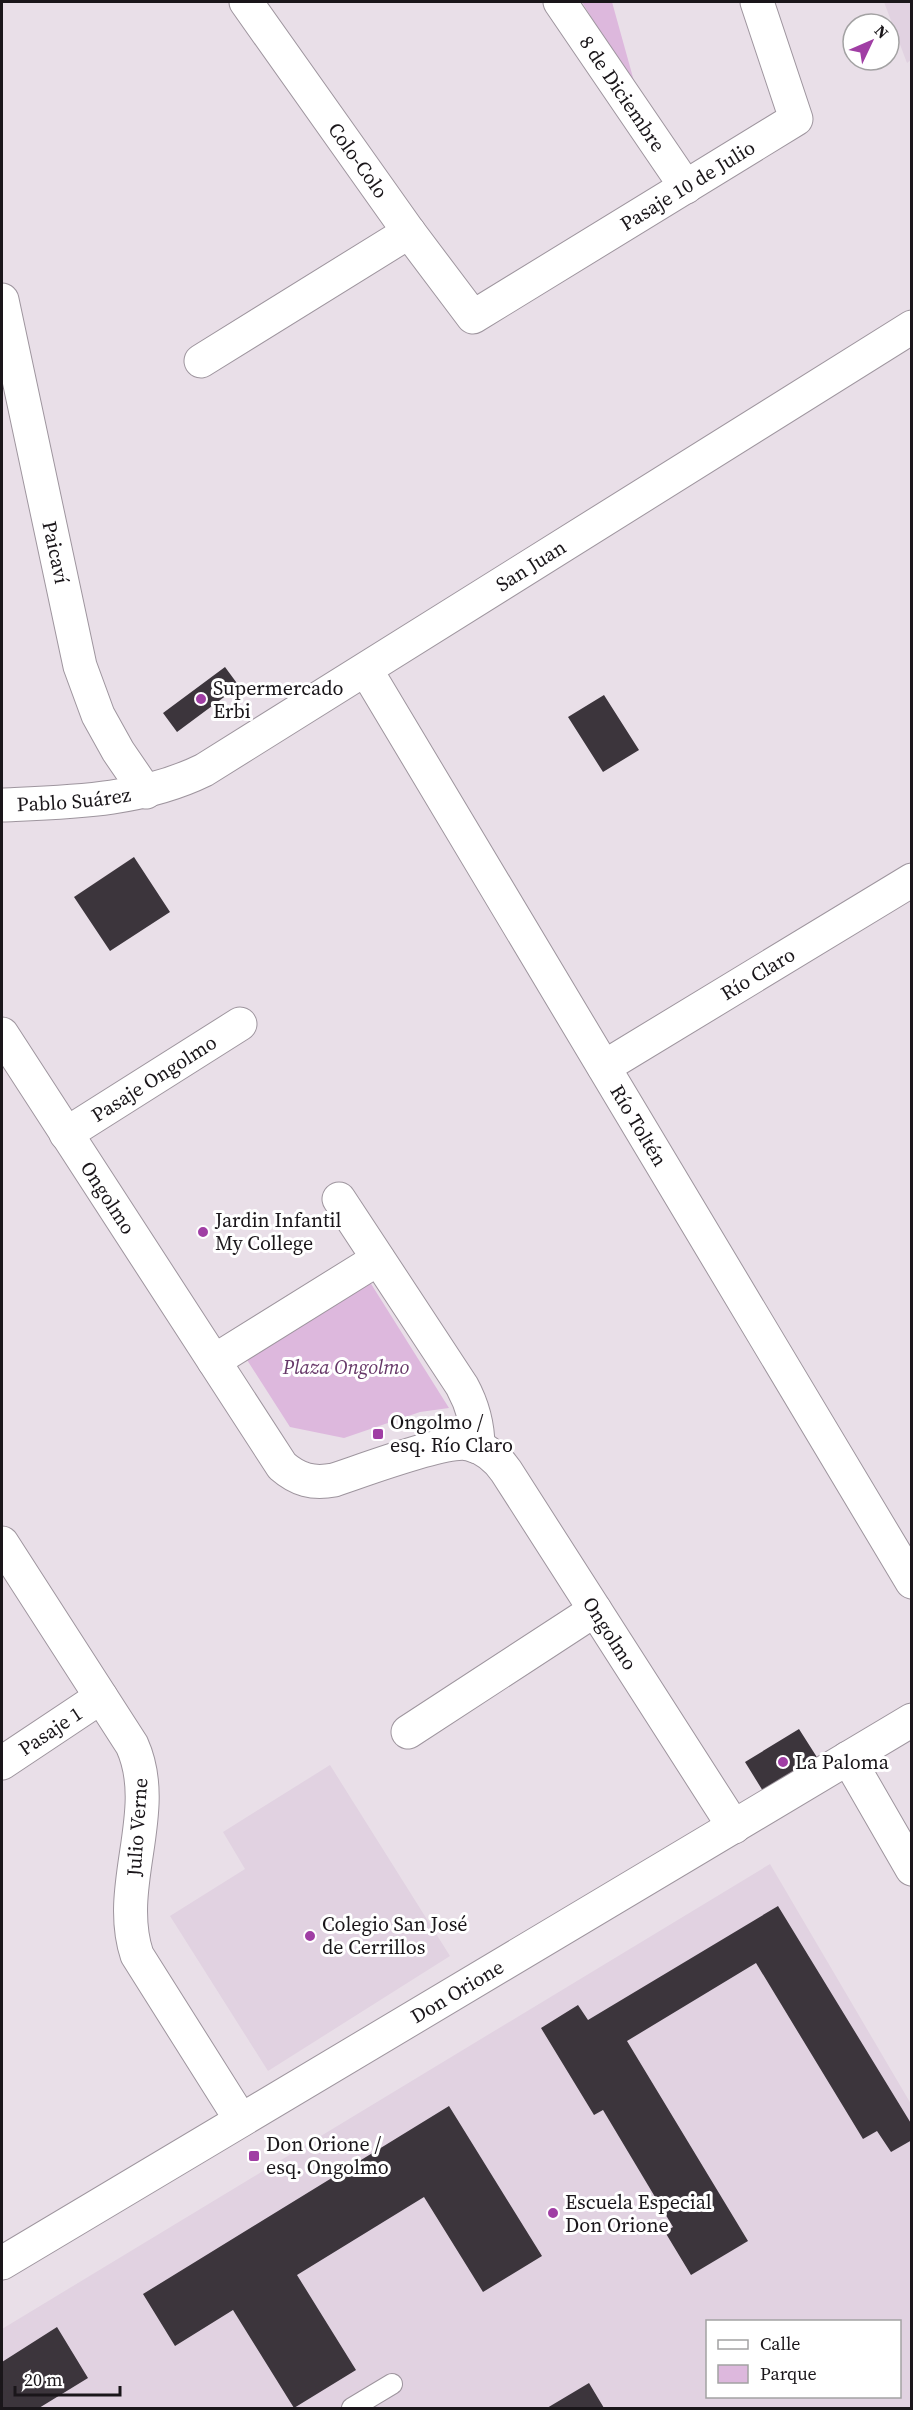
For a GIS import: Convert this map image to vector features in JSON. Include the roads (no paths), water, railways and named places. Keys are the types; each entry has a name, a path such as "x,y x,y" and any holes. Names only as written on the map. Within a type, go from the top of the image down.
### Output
{"street":[{"name":"Colo-Colo","path":"246,2 409,232 473,317"},
{"name":"8 de Diciembre","path":"560,2 686,187"},
{"name":"Pasaje 10 de Julio","path":"473,317 796,119 757,2"},
{"path":"201,361 409,232"},
{"name":"Paicaví","path":"2,300 80,666 99,716 118,751 146,792"},
{"name":"San Juan","path":"146,792 183,780 204,770 912,327"},
{"name":"Río Toltén","path":"366,670 912,1582"},
{"name":"Pablo Suárez","path":"2,805 123,797 146,792"},
{"name":"Río Claro","path":"604,1067 912,880"},
{"name":"Pasaje Ongolmo","path":"66,1134 240,1024"},
{"name":"Ongolmo","path":"2,1034 282,1466 292,1475 314,1482 334,1480 445,1445 467,1444 489,1453 506,1471 734,1827"},
{"path":"339,1199 470,1399 478,1430 478,1447"},
{"path":"214,1362 378,1259"},
{"name":"Julio Verne","path":"2,1543 132,1745 142,1770 143,1785 129,1920 130,1935 137,1955 241,2120"},
{"path":"408,1732 595,1610"},
{"name":"Pasaje 1","path":"2,1763 101,1697"},
{"name":"Don Orione","path":"2,2263 912,1720"},
{"path":"848,1758 912,1869"}],"lane":[{"path":"352,2409 392,2384"}],"place":[{"name":"Supermercado Erbi","path":"201,699"},
{"name":"Jardin Infantil My College","path":"203,1232"},
{"name":"Ongolmo / esq. Río Claro","path":"378,1434"},
{"name":"La Paloma","path":"783,1762"},
{"name":"Colegio San José de Cerrillos","path":"310,1936"},
{"name":"Don Orione / esq. Ongolmo","path":"254,2156"},
{"name":"Escuela Especial Don Orione","path":"553,2213"}],"park label":[{"name":"Plaza Ongolmo","path":"346,1367"}]}
